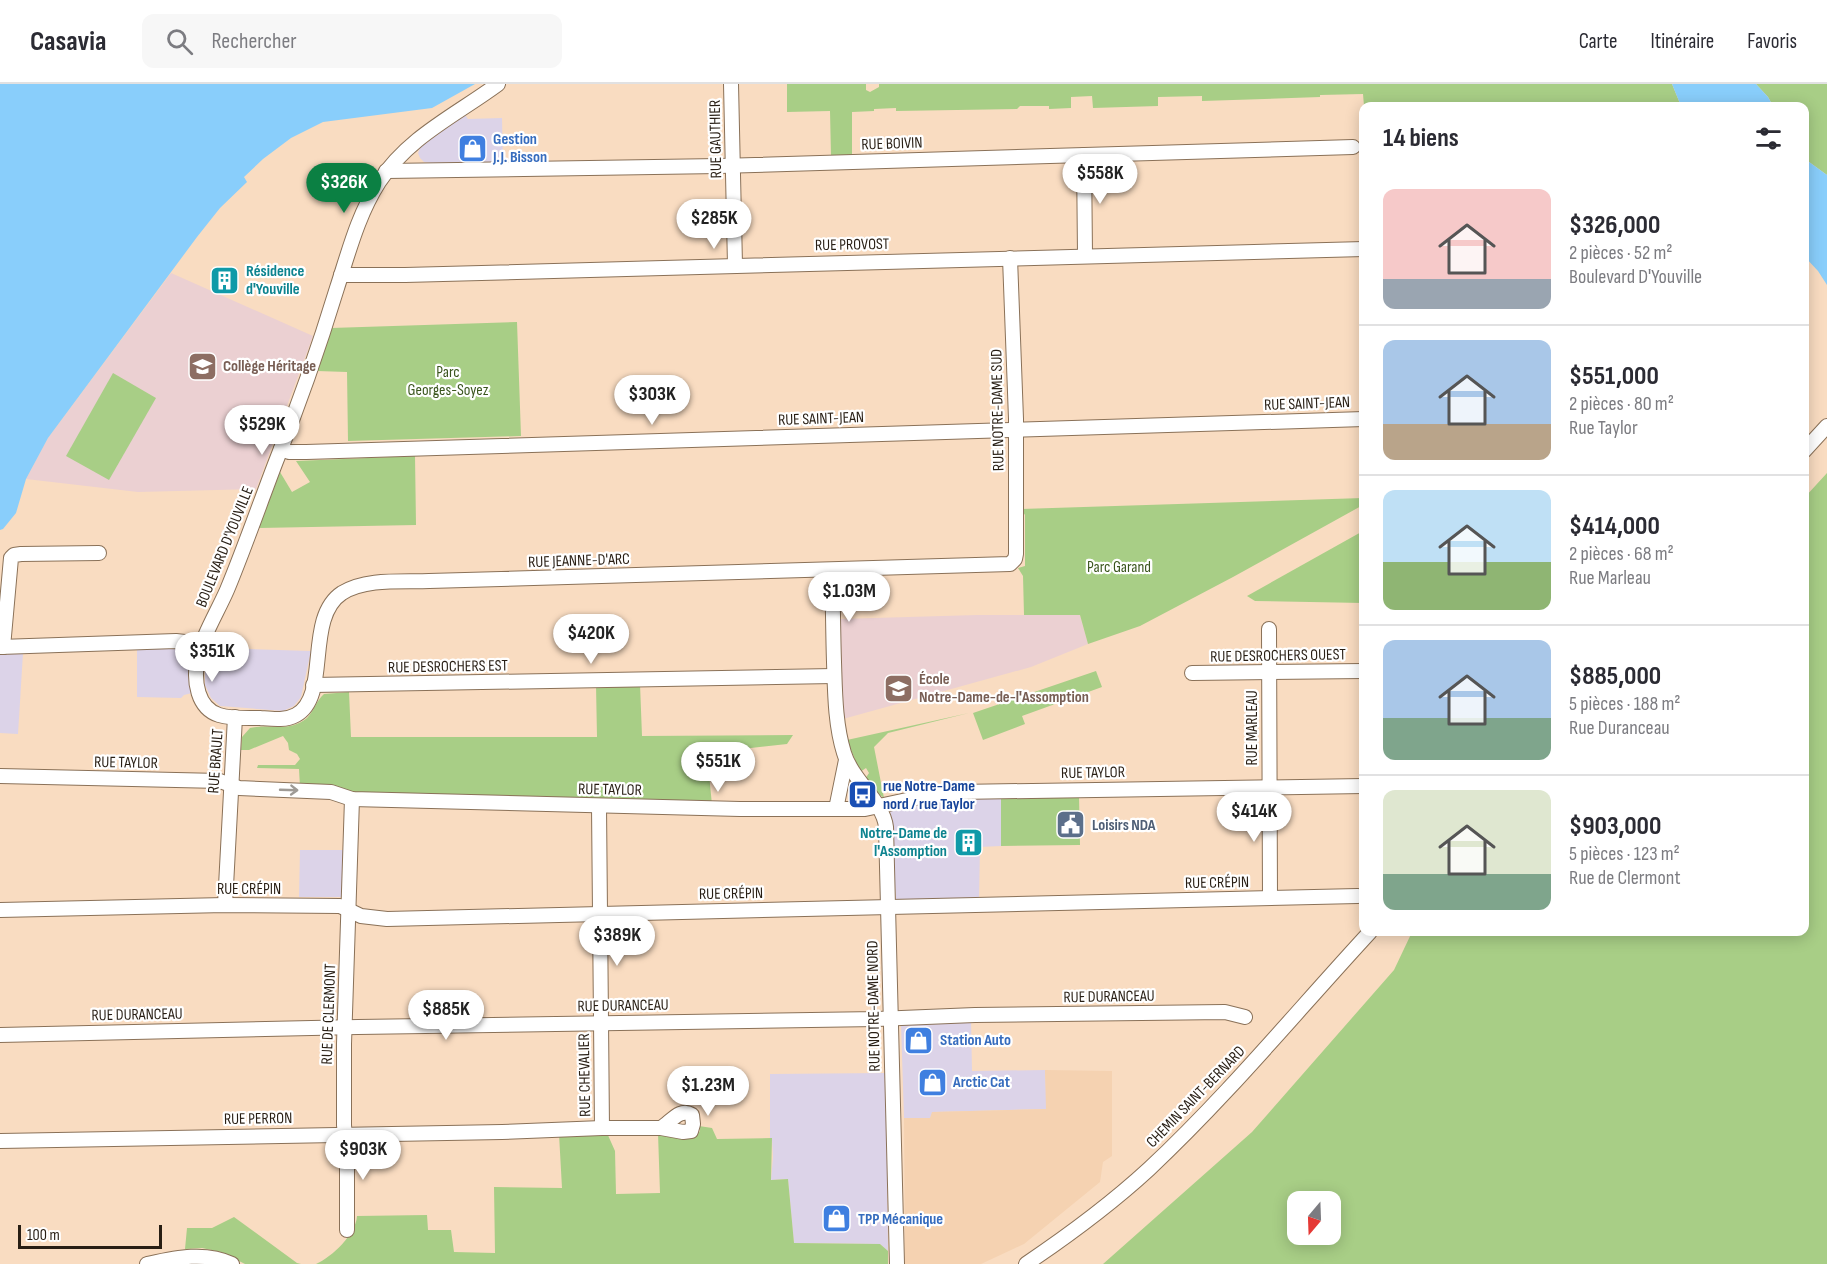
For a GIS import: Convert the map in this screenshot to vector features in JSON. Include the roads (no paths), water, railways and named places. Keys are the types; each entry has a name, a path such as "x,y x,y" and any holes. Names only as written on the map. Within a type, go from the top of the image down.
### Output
{"street":[{"name":"BOULEVARD D'YOUVILLE","path":"202,644 227,588 281,449 359,218 372,193 386,171 408,148 498,84"},
{"name":"RUE GAUTHIER","path":"731,84 735,265"},
{"name":"RUE BOIVIN","path":"386,171 733,165 1353,147"},
{"path":"408,148 416,165 432,172"},
{"path":"1084,155 1085,255"},
{"name":"RUE PROVOST","path":"341,275 1359,249"},
{"name":"RUE NOTRE-DAME SUD","path":"1010,258 1016,429 1016,548 1013,561"},
{"name":"RUE SAINT-JEAN","path":"281,449 289,452 306,452 1359,419"},
{"path":"1809,446 1827,426"},
{"path":"99,553 14,555 11,558 2,647 176,641 202,644"},
{"name":"RUE JEANNE-D'ARC","path":"235,717 275,719 293,716 300,712 308,702 314,685 320,638 329,606 343,592 363,585 429,581 1001,565 1013,561"},
{"name":"RUE NOTRE-DAME NORD","path":"832,570 834,676 839,729 846,759 856,778 885,820 897,1264"},
{"name":"RUE MARLEAU","path":"1269,629 1270,898"},
{"name":"RUE BRAULT","path":"202,644 196,674 201,700 214,713 235,717 225,905"},
{"name":"RUE DESROCHERS OUEST","path":"1192,673 1359,671"},
{"name":"RUE DESROCHERS EST","path":"314,685 834,676"},
{"name":"RUE NOTRE-DAME NORD","path":"836,809 846,759"},
{"name":"RUE TAYLOR","path":"0,776 220,781 239,788 331,792 352,799 738,809 865,809 930,795 958,792 1359,786"},
{"name":"RUE DE CLERMONT","path":"347,1230 345,1027 352,799"},
{"name":"RUE CHEVALIER","path":"599,806 602,1128"},
{"name":"RUE CRÉPIN","path":"0,910 225,905 340,906 361,916 387,919 1358,896"},
{"name":"CHEMIN SAINT-BERNARD","path":"1026,1264 1096,1214 1134,1183 1180,1139 1366,936"},
{"name":"RUE DURANCEAU","path":"0,1035 1225,1012 1245,1017"},
{"name":"RUE PERRON","path":"0,1141 661,1128"},
{"path":"147,1264 200,1257 221,1259 232,1264"}],"water":[{"path":"0,84 475,84 432,108 323,122 291,138 263,159 244,177 247,182 220,208 197,237 48,438 26,479 16,513 0,530"},
{"path":"1672,84 1756,84 1771,102 1679,102"},
{"path":"1809,162 1827,175 1827,285 1809,261"}],"place":[{"name":"Gestion J.J. Bisson","path":"472,148"},
{"name":"Résidence d'Youville","path":"225,280"},
{"name":"Collège Héritage","path":"202,366"},
{"name":"École Notre-Dame-de-l'Assomption","path":"898,688"},
{"name":"rue Notre-Dame nord / rue Taylor","path":"862,795"},
{"name":"Loisirs NDA","path":"1071,825"},
{"name":"Notre-Dame de l'Assomption","path":"968,842"},
{"name":"Station Auto","path":"919,1040"},
{"name":"Arctic Cat","path":"932,1082"},
{"name":"TPP Mécanique","path":"837,1219"}],"park label":[{"name":"Parc Georges-Soyez","path":"448,381"},
{"name":"Parc Garand","path":"1119,567"}]}
